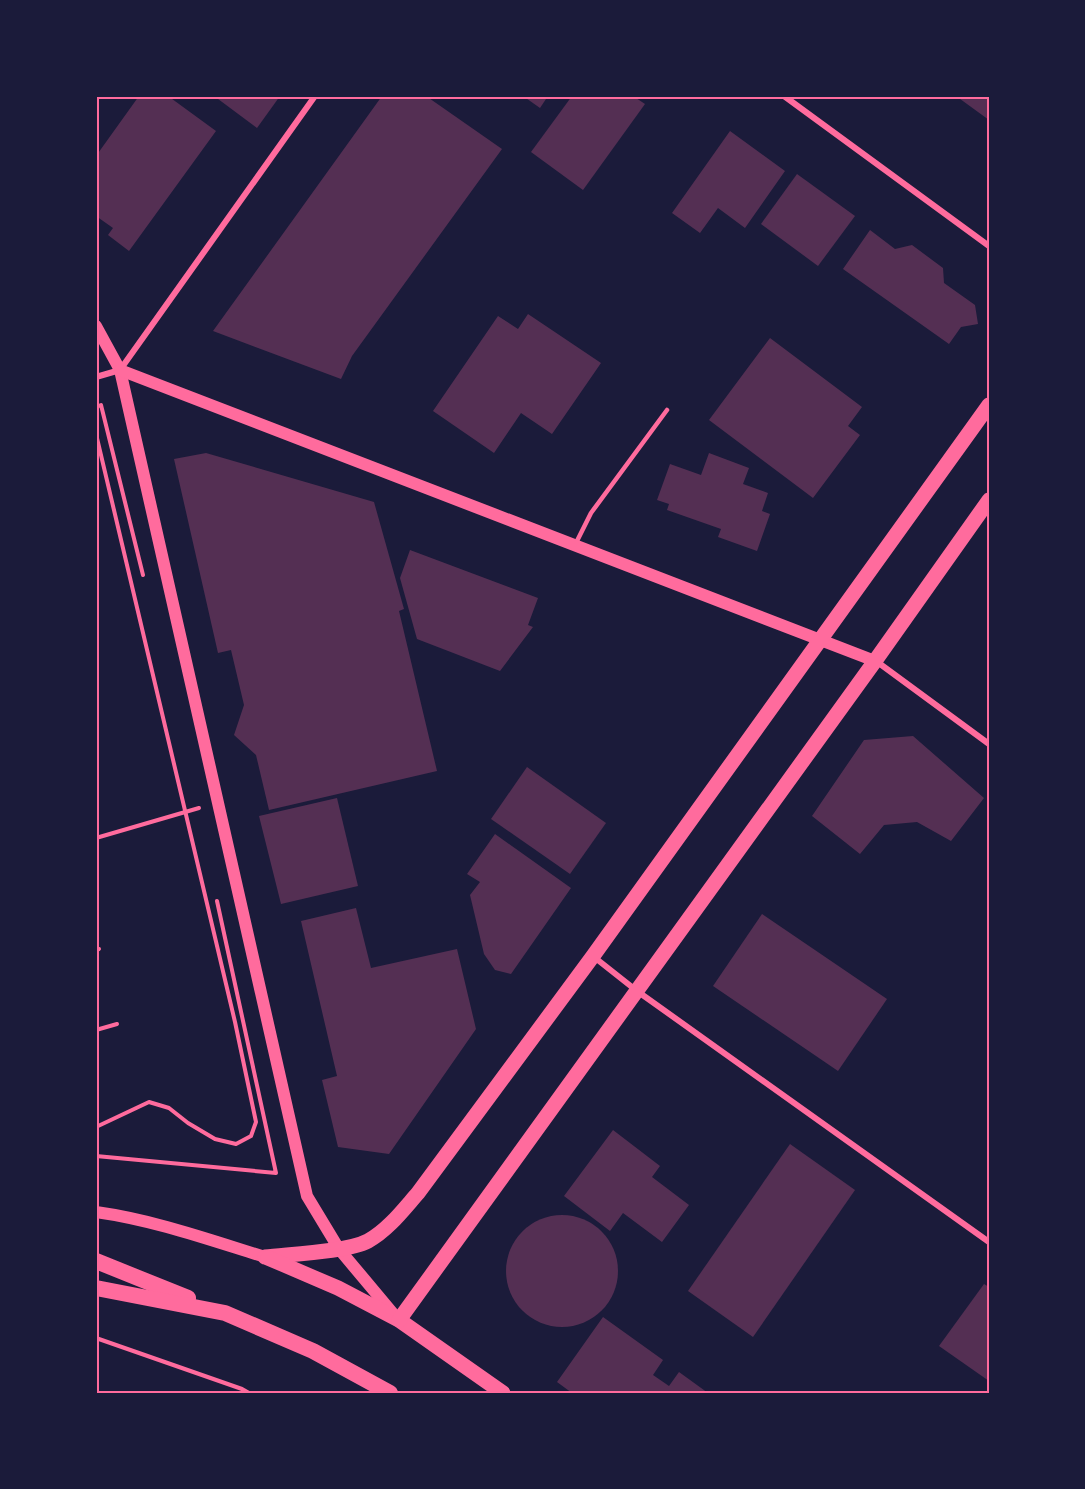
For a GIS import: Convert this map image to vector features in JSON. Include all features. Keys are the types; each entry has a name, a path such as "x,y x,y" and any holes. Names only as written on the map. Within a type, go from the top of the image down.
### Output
{"highway":[{"path":"96,1262 313,1351 390,1393"},
{"path":"96,1288 225,1313"}],"main road":[{"path":"96,326 120,370 307,1196 339,1249 399,1320"},
{"path":"120,370 875,661"},
{"path":"265,1257 339,1249 367,1242 395,1221 593,956 989,405"},
{"path":"399,1320 989,500"},
{"path":"96,1212 192,1234 265,1257 338,1288 399,1320 503,1393"}],"street":[{"path":"96,377 120,370 315,96"},
{"path":"784,96 989,246"},
{"path":"875,661 989,744"},
{"path":"593,956 637,991 989,1242"}],"lane":[{"path":"575,545 591,513 667,410"}],"path":[{"path":"96,407 101,405 144,578"},
{"path":"96,434 235,1022 256,1122 251,1136 236,1144 215,1139 188,1123 169,1108 149,1102 96,1127"},
{"path":"96,838 199,808 194,797"},
{"path":"96,1156 276,1173 216,900"},
{"path":"96,1030 117,1024"},
{"path":"96,1338 249,1393"}],"building":[{"path":"139,96 168,96 216,131 129,251 108,235 113,228 96,216 96,156"},
{"path":"214,96 280,96 257,128"},
{"path":"382,96 426,96 502,149 352,356 341,379 213,331"},
{"path":"523,96 548,96 540,108"},
{"path":"572,96 633,96 645,104 583,190 531,152"},
{"path":"956,96 989,96 989,120"},
{"path":"730,131 785,171 745,228 718,208 700,233 672,213"},
{"path":"797,174 855,216 818,266 761,224"},
{"path":"870,230 895,249 912,245 943,268 944,283 975,305 978,324 961,327 949,344 843,269"},
{"path":"528,314 601,363 552,434 521,413 494,453 433,411 498,316 518,329"},
{"path":"770,338 862,407 848,426 860,435 813,498 709,420"},
{"path":"206,453 374,502 404,609 399,611 437,771 269,810 256,755 234,735 244,705 231,650 218,653 174,459"},
{"path":"709,453 749,468 743,484 768,493 762,511 770,514 757,551 718,537 721,529 667,510 669,504 657,500 670,464 701,475"},
{"path":"410,550 538,598 528,625 533,627 500,671 417,639 400,578"},
{"path":"913,736 984,798 951,841 917,822 884,825 860,854 812,816 864,740"},
{"path":"527,767 606,823 570,874 491,819"},
{"path":"337,798 358,886 281,904 259,816"},
{"path":"495,834 571,888 511,974 495,970 484,954 470,895 480,882 467,874"},
{"path":"356,908 371,968 457,949 476,1029 389,1154 338,1147 322,1080 337,1076 301,921"},
{"path":"762,914 887,999 838,1071 713,986"},
{"path":"613,1130 660,1166 652,1177 689,1205 662,1242 623,1213 610,1231 564,1196"},
{"path":"790,1144 855,1190 753,1337 688,1291"},
{"path":"562,1215 583,1219 601,1232 614,1250 618,1271 614,1292 601,1310 583,1323 562,1327 541,1323 523,1310 510,1292 506,1271 510,1250 523,1232 541,1219"},
{"path":"984,1284 989,1287 989,1381 939,1346"},
{"path":"603,1317 663,1360 653,1375 669,1386 679,1372 708,1393 572,1393 557,1382"}]}
